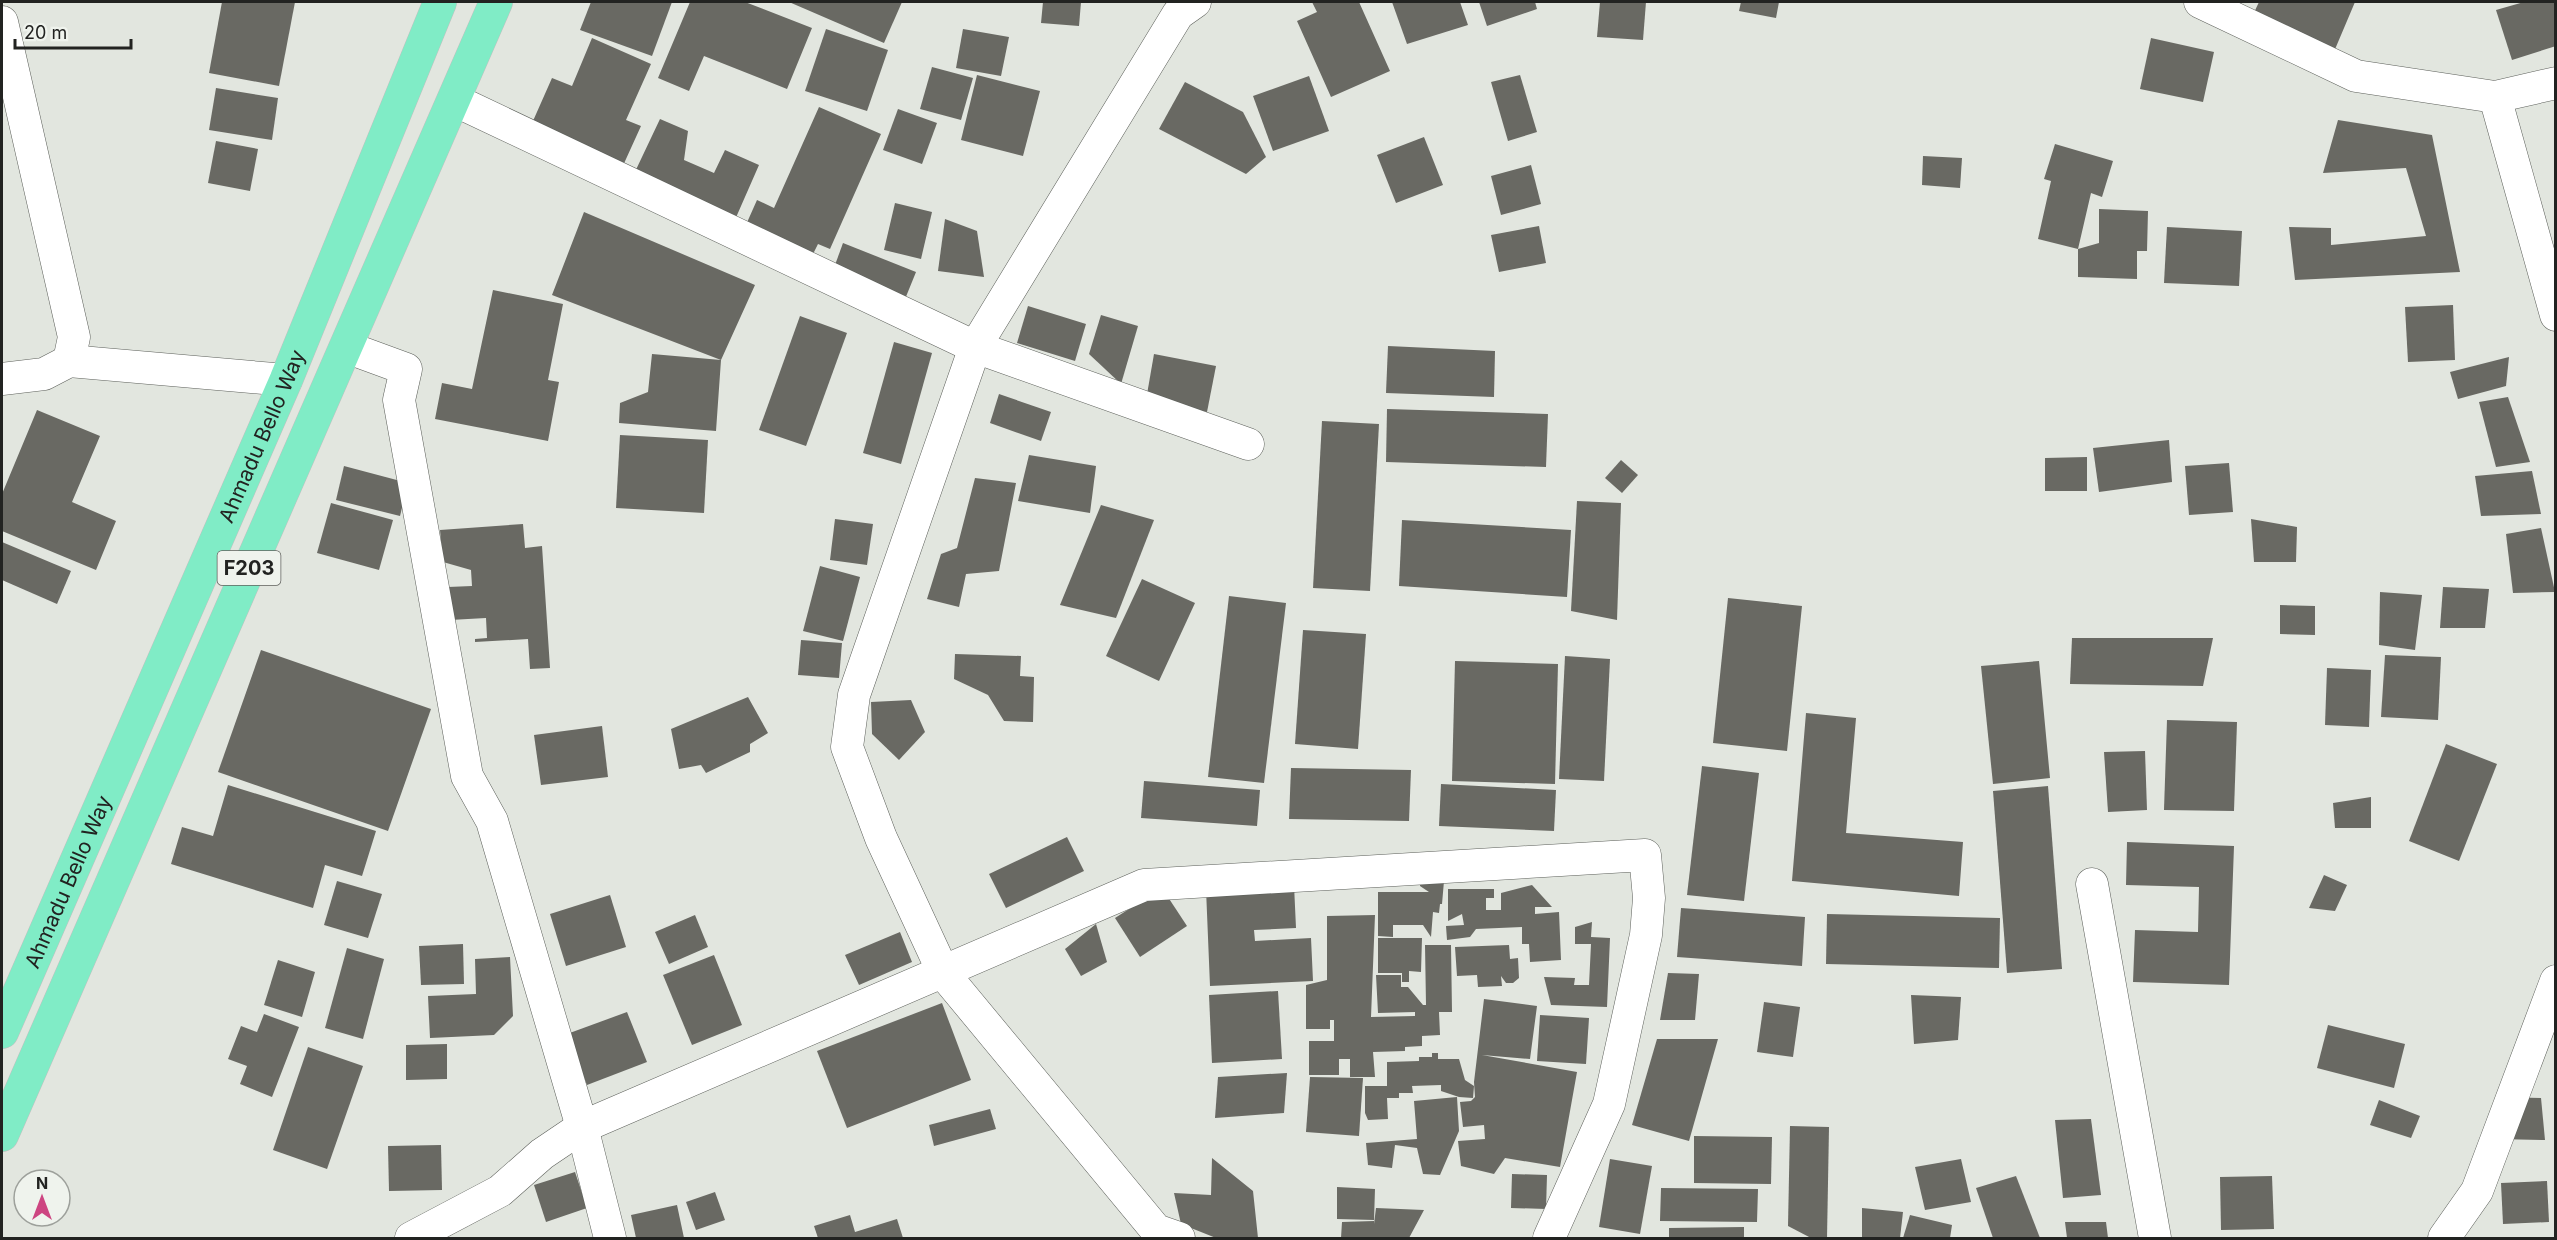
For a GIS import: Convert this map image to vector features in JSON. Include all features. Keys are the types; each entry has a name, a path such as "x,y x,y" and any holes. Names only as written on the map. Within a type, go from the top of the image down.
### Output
{"main road":[{"name":"Ahmadu Bello Way","path":"2,1032 286,380 440,2"},
{"name":"F203","path":"2,1135 496,2"}],"street":[{"path":"1179,1239 1156,1230 944,974 881,838 847,747 854,695 975,347 1178,14 1195,2"},
{"path":"2200,2 2356,76 2495,97 2556,83"},
{"path":"2,22 74,337 69,361"},
{"path":"2495,97 2556,315"},
{"path":"454,100 975,347 1248,444"},
{"path":"346,347 406,369 399,400 467,776 492,820 582,1127 610,1239"},
{"path":"2,379 44,374 69,361 286,380"},
{"path":"411,1239 500,1191 542,1154 582,1127 944,974 1144,885 1645,855 1649,898 1646,935 1609,1104 1549,1239"},
{"path":"2092,884 2155,1239"},
{"path":"2444,1239 2477,1191 2556,981"}],"building":[{"path":"222,2 295,2 279,86 209,73"},
{"path":"591,2 672,2 652,56 580,30"},
{"path":"690,2 745,2 812,28 787,89 704,56 689,91 658,78"},
{"path":"789,2 902,2 884,43"},
{"path":"1043,2 1081,2 1079,26 1041,23"},
{"path":"1312,2 1359,2 1390,71 1331,97 1297,21 1317,12"},
{"path":"1392,2 1460,2 1468,25 1407,44"},
{"path":"1479,2 1535,2 1537,9 1487,26"},
{"path":"1600,2 1646,2 1643,40 1597,37"},
{"path":"1741,2 1779,2 1776,18 1739,11"},
{"path":"2259,2 2355,2 2333,54 2251,19"},
{"path":"2524,2 2556,2 2556,46 2512,60 2496,10"},
{"path":"826,29 888,50 867,111 805,91"},
{"path":"963,29 1009,37 1001,76 956,68"},
{"path":"592,38 651,64 626,120 641,126 621,170 529,130 552,78 572,86"},
{"path":"2151,38 2214,52 2203,102 2140,89"},
{"path":"932,67 973,78 961,120 920,109"},
{"path":"977,75 1040,91 1023,156 961,140"},
{"path":"1520,75 1537,132 1508,141 1491,82"},
{"path":"1309,76 1329,131 1273,151 1253,96"},
{"path":"1185,82 1243,112 1266,157 1246,174 1159,129"},
{"path":"216,88 278,98 272,140 209,130"},
{"path":"819,107 881,134 830,249 818,244 812,256 745,227 757,200 774,208"},
{"path":"898,109 937,123 922,164 883,150"},
{"path":"660,119 688,131 684,160 714,173 725,150 759,165 734,222 633,176"},
{"path":"2338,120 2432,135 2460,272 2295,280 2289,227 2331,228 2331,245 2426,236 2406,168 2323,173"},
{"path":"1424,137 1443,185 1396,203 1377,155"},
{"path":"216,141 258,149 250,191 208,183"},
{"path":"2055,144 2113,161 2102,197 2091,193 2078,249 2038,239 2051,181 2044,179"},
{"path":"1923,156 1962,158 1960,188 1922,185"},
{"path":"1531,165 1541,204 1501,215 1491,176"},
{"path":"895,203 932,212 921,259 884,250"},
{"path":"2099,209 2148,211 2147,251 2137,251 2137,279 2078,277 2078,249 2099,243"},
{"path":"584,212 755,285 721,360 552,295"},
{"path":"945,219 977,231 984,277 938,271"},
{"path":"1539,226 1546,263 1499,272 1491,235"},
{"path":"2167,227 2242,231 2239,286 2164,283"},
{"path":"843,243 916,272 903,304 831,276"},
{"path":"493,290 563,304 548,380 559,382 548,441 435,419 442,383 472,389"},
{"path":"2453,305 2455,360 2408,362 2405,307"},
{"path":"1028,306 1086,324 1075,361 1017,343"},
{"path":"1101,315 1138,326 1121,384 1089,354"},
{"path":"800,316 847,333 806,446 759,430"},
{"path":"894,342 932,353 901,464 863,453"},
{"path":"1388,346 1495,351 1494,397 1386,393"},
{"path":"652,354 721,360 716,431 619,423 620,403 648,392"},
{"path":"1154,354 1216,366 1207,412 1146,400"},
{"path":"2509,357 2506,386 2458,399 2450,372"},
{"path":"999,394 1051,412 1041,441 990,423"},
{"path":"2508,397 2530,462 2496,467 2479,402"},
{"path":"1387,409 1548,414 1546,467 1386,462"},
{"path":"37,410 100,436 72,502 116,521 96,570 2,531 2,494"},
{"path":"1322,421 1379,424 1370,591 1313,588"},
{"path":"620,435 708,440 704,513 616,508"},
{"path":"2169,440 2172,482 2099,492 2093,448"},
{"path":"1029,455 1096,466 1090,513 1018,501"},
{"path":"2087,457 2087,491 2045,491 2045,458"},
{"path":"1621,460 1638,475 1622,493 1605,478"},
{"path":"2229,463 2233,512 2189,515 2185,466"},
{"path":"344,466 408,483 400,516 336,500"},
{"path":"2532,471 2541,514 2481,516 2475,476"},
{"path":"975,478 1016,483 999,571 966,574 959,607 927,599 941,554 957,548"},
{"path":"1577,501 1621,503 1617,620 1571,611"},
{"path":"331,503 393,520 379,570 317,553"},
{"path":"1101,505 1154,520 1116,618 1060,605"},
{"path":"835,519 873,524 867,565 830,560"},
{"path":"2251,519 2297,527 2296,562 2254,562"},
{"path":"1402,520 1571,530 1567,597 1399,586"},
{"path":"523,524 525,548 542,546 550,668 530,669 528,639 475,642 475,639 487,638 486,618 450,620 448,587 472,586 471,570 443,562 440,530"},
{"path":"2541,528 2555,592 2513,593 2506,534"},
{"path":"2,542 71,571 57,604 2,580"},
{"path":"820,566 860,577 843,641 803,631"},
{"path":"1142,579 1195,603 1159,681 1106,656"},
{"path":"2443,587 2489,589 2485,628 2440,628"},
{"path":"2380,592 2422,595 2415,650 2379,645"},
{"path":"1229,596 1286,603 1264,783 1208,777"},
{"path":"1728,598 1802,606 1787,751 1713,743"},
{"path":"2280,605 2315,606 2315,635 2280,634"},
{"path":"1303,630 1366,634 1358,749 1295,744"},
{"path":"2072,638 2213,638 2203,686 2070,684"},
{"path":"801,640 842,643 839,678 798,675"},
{"path":"261,650 431,709 388,831 218,772"},
{"path":"955,654 1021,656 1020,676 1034,677 1033,722 1004,721 988,695 954,679"},
{"path":"2385,655 2441,657 2438,720 2381,717"},
{"path":"1565,656 1610,659 1604,781 1559,779"},
{"path":"1455,661 1558,664 1555,784 1452,781"},
{"path":"2039,661 2050,778 1993,784 1981,666"},
{"path":"2327,668 2371,670 2369,727 2325,725"},
{"path":"748,697 768,733 750,744 750,752 706,773 701,765 679,769 671,729"},
{"path":"911,700 925,732 899,760 872,734 871,702"},
{"path":"1806,713 1856,718 1846,833 1963,842 1959,896 1792,881"},
{"path":"2167,720 2237,722 2234,811 2164,810"},
{"path":"602,726 608,777 541,785 534,735"},
{"path":"2446,744 2497,764 2459,861 2409,841"},
{"path":"2145,751 2147,810 2108,812 2104,752"},
{"path":"1702,766 1759,773 1744,901 1687,895"},
{"path":"1291,768 1411,770 1409,821 1289,819"},
{"path":"1144,781 1260,790 1257,826 1141,818"},
{"path":"1441,784 1556,790 1554,831 1439,826"},
{"path":"228,785 376,831 362,876 325,865 313,908 171,864 182,827 213,836"},
{"path":"2048,786 2062,969 2007,973 1993,791"},
{"path":"2371,797 2371,828 2335,828 2333,803"},
{"path":"1067,837 1084,871 1006,908 989,874"},
{"path":"2127,842 2234,846 2229,985 2133,982 2135,930 2198,932 2199,887 2126,885"},
{"path":"2324,875 2347,885 2335,911 2309,908"},
{"path":"1420,879 1444,881 1439,913 1433,912 1431,937 1423,925 1393,925 1393,937 1378,936 1378,892 1429,892 1420,886"},
{"path":"337,881 382,894 368,938 324,925"},
{"path":"1294,885 1296,928 1254,930 1255,941 1311,938 1313,981 1210,986 1206,889"},
{"path":"1532,885 1552,907 1535,907 1535,914 1559,912 1561,960 1530,962 1529,944 1522,944 1522,927 1476,929 1470,937 1447,940 1446,926 1464,925 1462,914 1448,921 1448,889 1494,889 1494,898 1486,898 1486,910 1501,910 1501,893"},
{"path":"1162,888 1187,926 1140,957 1115,918"},
{"path":"610,895 626,947 566,966 550,914"},
{"path":"1681,908 1805,917 1802,966 1677,957"},
{"path":"1827,914 2000,918 1999,968 1826,964"},
{"path":"695,915 708,947 669,964 655,932"},
{"path":"1375,915 1371,1017 1415,1016 1415,1012 1378,1013 1376,975 1401,975 1401,987 1408,987 1423,1005 1426,1005 1425,945 1451,945 1452,1012 1439,1012 1440,1035 1422,1036 1422,1046 1405,1047 1405,1051 1373,1052 1375,1077 1350,1077 1350,1059 1339,1059 1339,1075 1309,1075 1309,1041 1334,1041 1334,1020 1330,1020 1330,1029 1306,1029 1306,985 1327,980 1327,916"},
{"path":"1592,922 1591,937 1610,938 1607,1007 1551,1005 1544,977 1575,978 1574,985 1589,985 1591,944 1575,944 1575,927"},
{"path":"1096,924 1107,962 1081,976 1065,949"},
{"path":"900,932 912,962 859,985 845,955"},
{"path":"1378,938 1422,938 1421,972 1409,971 1409,982 1402,982 1402,973 1378,973"},
{"path":"463,944 464,984 421,985 419,946"},
{"path":"1509,945 1510,959 1518,958 1519,978 1513,983 1506,983 1501,976 1502,986 1478,987 1477,975 1457,976 1455,947"},
{"path":"347,948 384,959 363,1039 325,1028"},
{"path":"714,955 742,1025 692,1045 663,975"},
{"path":"510,957 513,1016 494,1035 430,1038 428,996 476,994 475,959"},
{"path":"278,960 315,972 302,1017 264,1005"},
{"path":"1668,973 1699,974 1695,1020 1660,1020"},
{"path":"1278,991 1282,1059 1212,1063 1209,995"},
{"path":"1911,995 1961,997 1958,1040 1914,1044"},
{"path":"1484,999 1537,1006 1530,1059 1482,1055 1577,1072 1560,1167 1505,1158 1494,1174 1461,1166 1458,1141 1485,1139 1484,1125 1463,1127 1460,1102 1471,1101 1475,1097 1474,1082"},
{"path":"1764,1002 1800,1007 1793,1057 1757,1052"},
{"path":"942,1003 971,1080 847,1128 817,1051"},
{"path":"627,1012 647,1062 587,1085 567,1034"},
{"path":"264,1014 299,1027 272,1097 240,1084 247,1066 228,1059 241,1026 257,1032"},
{"path":"1540,1015 1589,1018 1586,1064 1537,1061"},
{"path":"2328,1025 2405,1044 2394,1088 2317,1068"},
{"path":"1657,1039 1718,1039 1689,1141 1632,1125"},
{"path":"447,1044 447,1079 406,1080 406,1045"},
{"path":"308,1047 363,1066 327,1169 273,1150"},
{"path":"1432,1053 1438,1053 1438,1059 1459,1059 1465,1080 1474,1086 1473,1098 1459,1097 1441,1091 1441,1085 1412,1086 1413,1093 1399,1093 1399,1098 1387,1098 1388,1119 1368,1120 1365,1113 1365,1086 1387,1086 1387,1062 1419,1061 1419,1057 1432,1057"},
{"path":"1287,1073 1284,1113 1215,1118 1218,1077"},
{"path":"1310,1077 1363,1078 1359,1136 1306,1132"},
{"path":"1457,1097 1459,1131 1440,1175 1423,1174 1417,1148 1395,1145 1392,1168 1368,1165 1366,1143 1417,1139 1414,1101"},
{"path":"2497,1097 2541,1098 2545,1140 2496,1139"},
{"path":"2379,1100 2420,1116 2411,1138 2370,1125"},
{"path":"990,1109 996,1129 934,1146 929,1125"},
{"path":"2091,1119 2101,1195 2063,1198 2055,1120"},
{"path":"1790,1126 1829,1127 1827,1238 1811,1238 1788,1226"},
{"path":"1694,1136 1772,1137 1771,1184 1694,1183"},
{"path":"441,1145 442,1190 389,1191 388,1146"},
{"path":"1212,1158 1253,1191 1258,1238 1216,1238 1181,1224 1174,1193 1211,1195"},
{"path":"1610,1159 1652,1166 1640,1234 1599,1227"},
{"path":"1961,1159 1971,1202 1925,1210 1915,1167"},
{"path":"575,1172 587,1208 546,1222 534,1185"},
{"path":"1512,1174 1547,1175 1546,1209 1511,1208"},
{"path":"2016,1176 2040,1238 1993,1238 1976,1188"},
{"path":"2272,1176 2274,1229 2221,1230 2220,1177"},
{"path":"2547,1181 2549,1222 2503,1224 2501,1183"},
{"path":"1337,1187 1375,1189 1374,1220 1337,1219"},
{"path":"1661,1188 1758,1189 1757,1222 1660,1221"},
{"path":"715,1192 725,1220 696,1230 686,1202"},
{"path":"677,1205 684,1238 636,1238 631,1215"},
{"path":"1376,1208 1424,1210 1409,1238 1341,1238 1342,1222 1374,1221 1374,1224"},
{"path":"1862,1208 1903,1212 1900,1238 1862,1238"},
{"path":"850,1215 855,1232 897,1219 903,1238 818,1238 814,1226"},
{"path":"1910,1215 1952,1225 1950,1238 1903,1238"},
{"path":"2065,1222 2106,1222 2108,1238 2067,1238"},
{"path":"1744,1227 1744,1238 1669,1238 1669,1228"}]}
